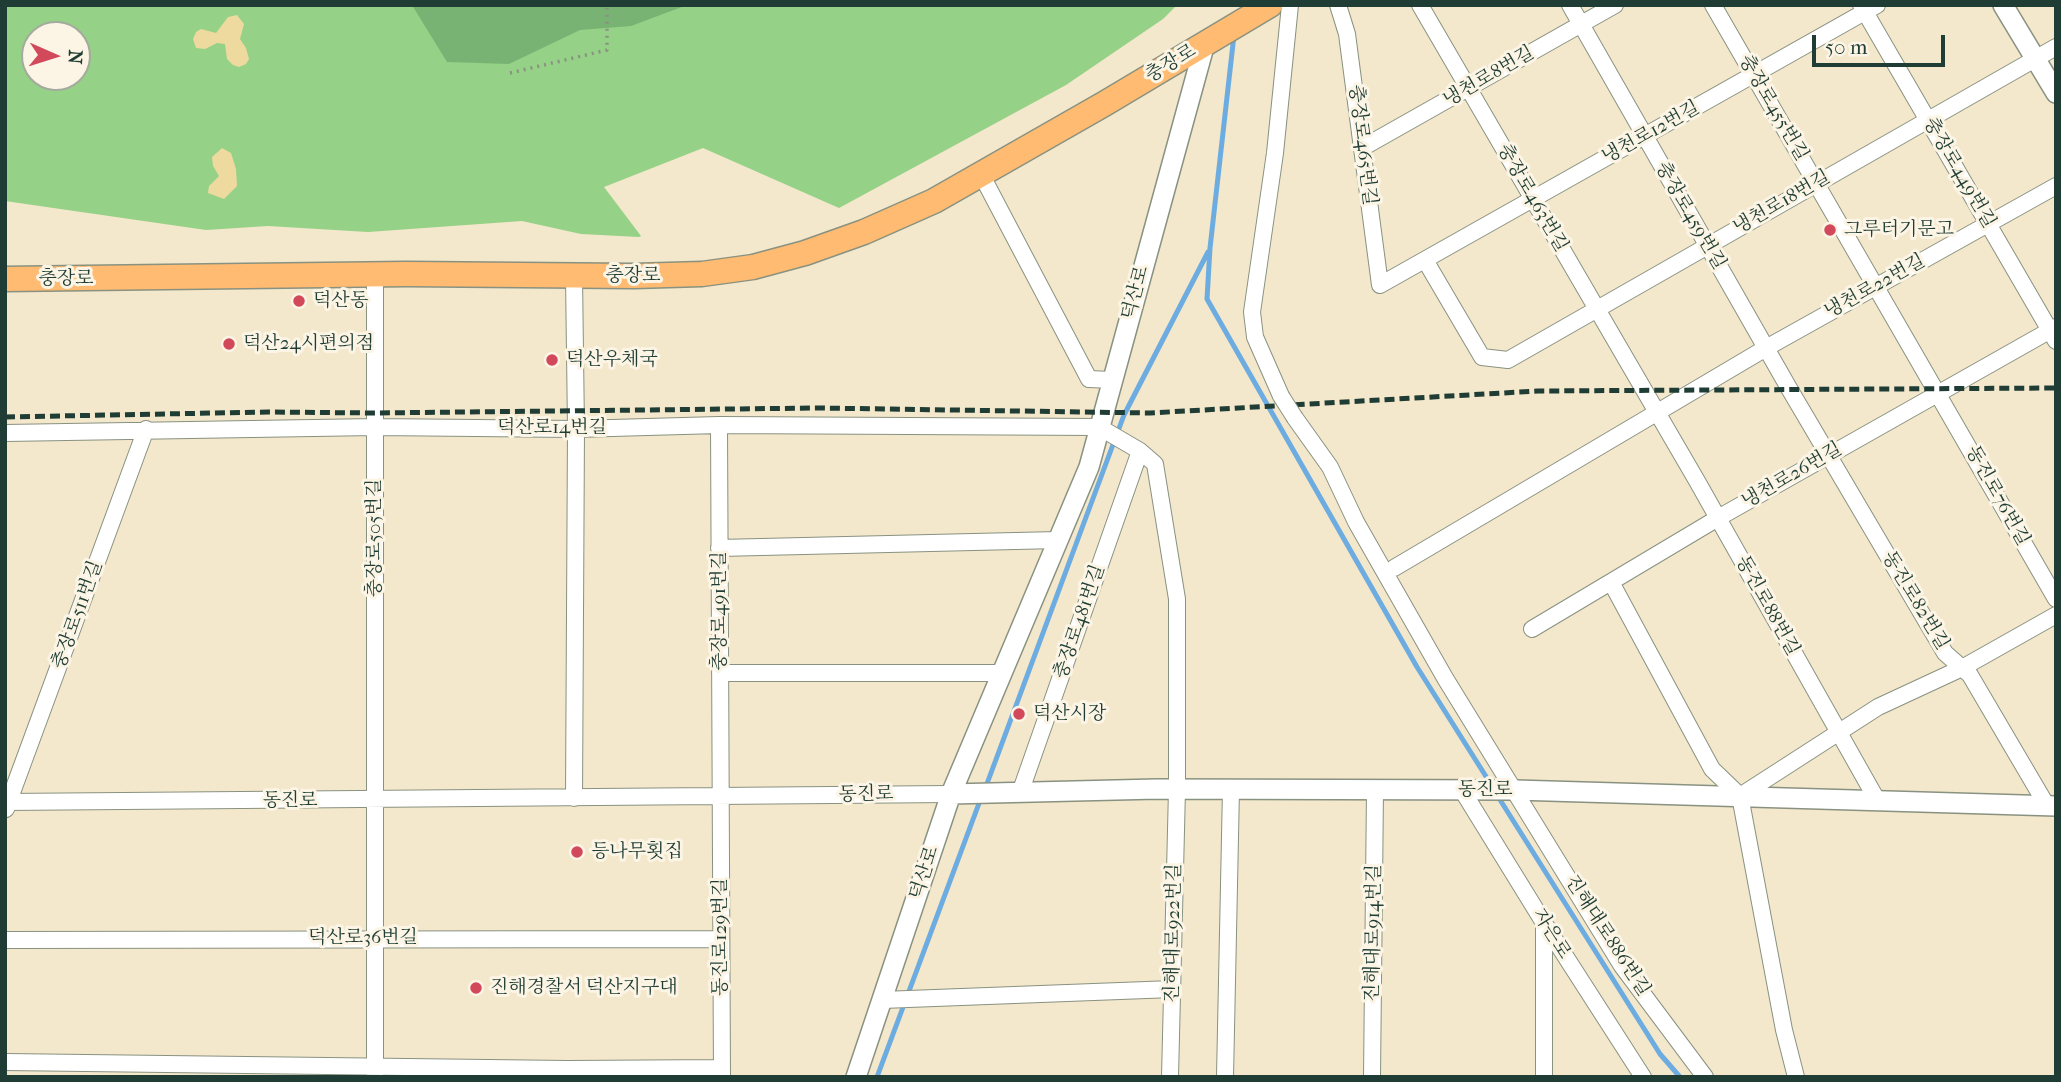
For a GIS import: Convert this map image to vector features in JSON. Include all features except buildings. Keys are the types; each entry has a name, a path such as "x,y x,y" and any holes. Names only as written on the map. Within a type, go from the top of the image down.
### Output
{"main road":[{"name":"충장로","path":"5,279 682,275 753,267 805,253 864,232 934,201 1270,5"}],"street":[{"name":"진해대로886번길","path":"1290,5 1275,153 1252,312 1255,337 1282,396 1330,467 1356,522 1445,678 1622,966 1705,1077"},
{"name":"충장로465번길","path":"1338,5 1347,34 1380,285"},
{"name":"충장로463번길","path":"1420,5 1644,391"},
{"name":"충장로459번길","path":"1570,5 1790,390"},
{"name":"냉천로8번길","path":"1362,148 1615,5"},
{"name":"충장로455번길","path":"1713,5 1938,393"},
{"path":"2003,5 2056,93"},
{"name":"냉천로12번길","path":"1380,285 1753,75 1868,7"},
{"name":"충장로449번길","path":"1868,7 1928,120 2054,333"},
{"name":"덕산로","path":"856,1077 951,794 1088,467 1205,43"},
{"name":"냉천로18번길","path":"1425,260 1482,357 1508,359 2056,47"},
{"path":"981,174 1089,379 1112,380"},
{"name":"냉천로22번길","path":"1657,413 1766,348 2056,186"},
{"name":"충장로505번길","path":"375,275 375,1072"},
{"path":"573,276 576,429 574,798"},
{"name":"냉천로26번길","path":"1532,629 1718,518 1938,393 2054,333"},
{"name":"동진로82번길","path":"1790,390 1945,653 1970,675 2051,806"},
{"name":"동진로88번길","path":"1644,391 1877,800"},
{"name":"동진로76번길","path":"1938,393 2056,599"},
{"path":"1394,568 1657,413"},
{"name":"덕산로14번길","path":"5,433 146,429 576,429 719,425 1100,427"},
{"name":"충장로491번길","path":"719,425 721,797"},
{"path":"1100,427 1156,464 1177,599 1177,789"},
{"name":"충장로511번길","path":"7,805 146,429"},
{"name":"충장로481번길","path":"1020,793 1140,451"},
{"path":"719,548 1058,540"},
{"path":"1611,582 1712,769 1740,796 1784,1030 1796,1077"},
{"path":"1740,796 1878,707 1962,668 2056,615"},
{"path":"720,673 1001,673"},
{"name":"진해대로922번길","path":"1170,1077 1177,789"},
{"path":"1225,1077 1231,789"},
{"name":"동진로","path":"7,805 1231,789 1516,790 2051,806"},
{"name":"진해대로914번길","path":"1372,1077 1375,790"},
{"name":"자은로","path":"1462,790 1643,1077"},
{"name":"동진로129번길","path":"721,797 722,1072"},
{"path":"1544,923 1544,1077"},
{"name":"덕산로36번길","path":"5,940 722,939"},
{"path":"882,1000 1172,989"},
{"path":"5,1062 375,1072 568,1069 722,1072"}],"path":[{"path":"510,73 607,50 607,5"}],"green space":[{"path":"5,5 1177,5 1163,19 1066,85 839,208 703,148 604,187 641,236 639,237 581,234 522,221 368,232 268,226 206,230 5,201"},
{"path":"412,5 687,5 631,26 580,30 509,64 447,62"}],"sand":[{"path":"237,15 244,24 240,39 249,59 246,64 239,67 233,65 227,59 225,44 217,43 205,49 196,48 193,39 196,32 201,29 216,33 228,17"},
{"path":"222,148 231,153 237,186 224,199 208,193 209,186 219,176 213,166 212,157"}],"waterway":[{"path":"1234,35 1210,248 1207,299 1417,667 1492,786"},
{"path":"985,789 1124,415 1208,252"},
{"path":"1497,795 1660,1054 1680,1077"},
{"path":"877,1077 981,798"}],"railway":[{"path":"5,417 820,408 1150,413 1538,391 2056,388"}],"place":[{"name":"그루터기문고","path":"1830,230"},
{"name":"덕산동","path":"299,301"},
{"name":"덕산24시편의점","path":"229,344"},
{"name":"덕산우체국","path":"552,360"},
{"name":"덕산시장","path":"1019,714"},
{"name":"등나무횟집","path":"577,852"},
{"name":"진해경찰서 덕산지구대","path":"476,988"}]}
